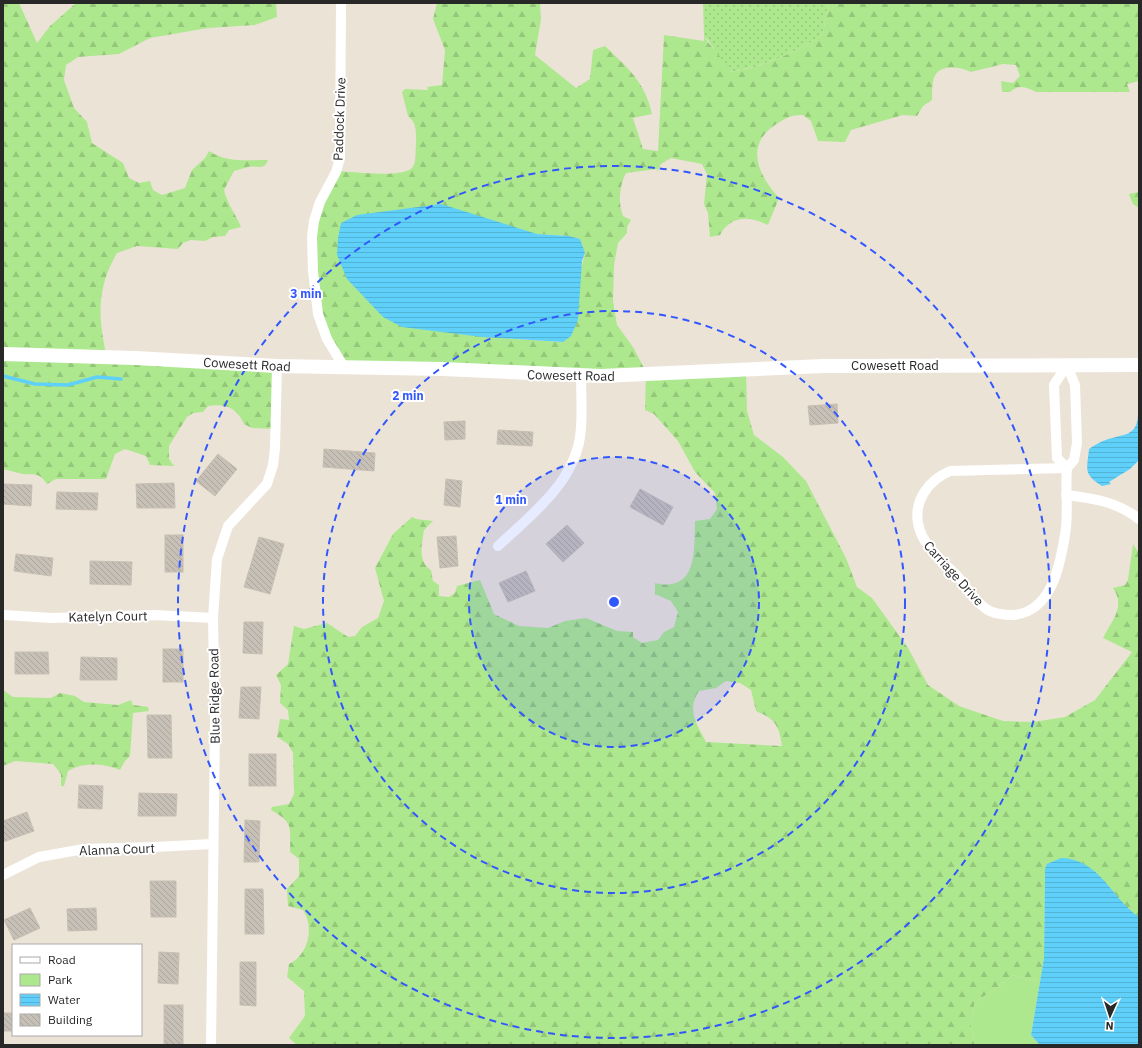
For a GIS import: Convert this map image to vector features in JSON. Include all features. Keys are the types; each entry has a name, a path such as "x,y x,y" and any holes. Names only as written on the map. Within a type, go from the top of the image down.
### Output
{"main road":[{"name":"Cowesett Road","path":"3,354 138,358 277,366 344,367 581,376 643,375 828,366 1139,365"}],"street":[{"name":"Paddock Drive","path":"341,3 340,158 336,172 320,202 312,236 313,271 318,314 327,338 344,367"},
{"path":"1067,365 1054,385 1057,458 1067,468"},
{"name":"Carriage Drive","path":"1067,365 1075,385 1077,438 1074,460 1067,468 1066,533 1052,585 1038,603 1027,611 1004,615 985,608 922,537 918,524 918,510 922,497 929,485 936,478 950,471 1067,468"},
{"name":"Blue Ridge Road","path":"211,1045 212,844 215,724 213,618 217,560 228,526 267,484 273,465 276,428 277,366"},
{"path":"498,546 551,495 570,468 580,438 581,376"},
{"path":"1066,495 1088,498 1121,507 1139,519"},
{"name":"Katelyn Court","path":"4,615 52,618 154,615 213,618"},
{"name":"Alanna Court","path":"3,875 40,857 84,849 212,844"}],"green space":[{"path":"3,3 19,3 37,43 50,26 76,3 276,3 277,17 255,25 208,28 150,38 119,54 78,57 66,65 64,80 74,108 87,122 92,143 123,163 129,178 139,183 150,181 153,190 162,195 185,188 192,170 205,158 209,151 216,155 230,159 268,160 262,167 248,167 234,171 224,190 227,200 241,227 229,230 225,236 213,237 205,241 191,240 183,243 178,249 137,246 117,253 110,266 102,291 101,317 107,358 273,366 275,429 252,428 244,424 234,410 225,406 214,405 208,406 203,412 193,413 187,417 169,446 169,459 174,466 150,465 146,456 125,449 115,454 106,479 56,479 47,484 37,475 24,474 3,469"},
{"path":"437,3 540,3 541,19 535,55 576,88 590,79 593,50 605,46 634,76 645,93 652,114 633,118 643,149 658,151 664,35 704,41 704,37 729,68 730,72 754,67 777,59 799,49 821,36 823,34 828,3 1139,3 1139,81 1127,84 1130,92 1036,92 1020,87 1013,89 1010,92 1002,92 1001,81 1013,83 1020,76 1016,65 1003,64 971,72 960,68 948,68 938,72 935,76 932,100 923,106 917,116 903,115 851,130 845,142 818,141 811,121 803,115 788,117 765,133 757,152 761,171 779,198 768,225 754,220 741,219 729,224 724,228 720,235 710,237 708,213 704,204 707,174 702,164 671,158 661,164 657,172 657,169 626,173 620,194 620,206 623,216 631,220 627,227 627,233 618,243 614,265 613,301 617,325 633,347 644,368 746,371 747,411 754,435 783,457 806,481 846,558 857,587 872,598 908,648 928,685 959,706 1003,721 1033,722 1065,717 1095,700 1132,652 1103,638 1114,619 1118,607 1117,595 1113,588 1125,585 1128,580 1133,544 1139,553 1139,917 1045,869 1044,958 1040,982 1013,975 997,988 975,1002 971,1025 975,1045 297,1045 289,1038 305,1016 304,991 287,977 289,964 296,960 305,948 308,940 309,925 303,910 288,906 287,889 299,876 299,859 290,852 290,831 287,822 271,810 272,807 289,804 294,794 293,753 288,744 277,737 280,719 289,720 288,710 280,703 281,685 276,675 288,664 294,626 304,629 327,623 348,637 355,636 362,627 378,618 384,601 375,568 393,534 412,517 416,519 433,521 424,530 422,557 424,562 431,570 433,581 439,585 439,596 449,597 455,593 457,586 480,580 494,614 519,626 548,628 565,621 586,618 617,631 633,632 633,637 642,643 658,640 664,632 674,627 678,612 671,601 655,594 655,583 669,584 679,582 686,575 691,567 693,556 695,521 710,519 717,509 715,493 695,472 678,441 654,414 645,410 646,377 342,366 318,314 316,217 338,171 388,174 407,171 414,166 416,156 415,128 413,122 408,116 402,92 405,89 428,90 427,87 442,85 445,50 433,19","holes":["537,234 569,236 585,253 563,342 482,337","726,681 740,683 751,690 756,711 768,717 775,724 782,746 706,742 696,723 693,704 699,691 716,688"]},
{"path":"703,3 828,3 823,34 821,36 799,49 777,59 753,67 729,72 708,40 704,37"},
{"path":"1139,192 1139,208 1133,204 1129,194"},
{"path":"3,690 13,697 51,698 60,693 75,696 84,702 118,705 131,700 133,705 148,707 149,711 133,713 130,756 120,770 94,764 80,766 68,771 64,786 61,786 61,774 53,764 15,761 3,766"},
{"path":"1013,975 1040,982 1031,1035 1039,1044 975,1045 971,1025 975,1002 997,988"}],"water":[{"path":"441,204 537,234 569,236 580,239 585,253 582,261 578,320 571,336 563,342 482,337 402,327 383,317 347,279 337,255 341,223 357,215"},
{"path":"1138,410 1139,460 1130,469 1109,482 1111,484 1102,486 1089,475 1087,467 1089,449 1101,442 1123,435 1132,430 1136,426"},
{"path":"1061,858 1074,860 1086,865 1095,872 1120,900 1139,917 1139,1045 1042,1045 1039,1044 1031,1035 1044,958 1045,869 1047,864"}],"building":[{"path":"837,404 838,423 810,425 808,406"},
{"path":"465,421 465,439 445,440 444,422"},
{"path":"498,430 533,432 532,446 497,444"},
{"path":"324,449 375,453 374,471 323,467"},
{"path":"218,454 237,469 215,496 196,481"},
{"path":"446,479 462,481 460,507 444,505"},
{"path":"174,483 175,508 137,508 136,484"},
{"path":"3,484 32,485 31,506 3,504"},
{"path":"640,489 673,507 663,525 630,507"},
{"path":"57,492 98,493 97,510 56,509"},
{"path":"567,525 584,543 563,562 546,544"},
{"path":"165,535 183,535 183,572 165,572"},
{"path":"456,536 458,566 440,568 437,537"},
{"path":"259,537 284,544 270,594 244,587"},
{"path":"16,554 53,558 51,576 14,571"},
{"path":"90,561 132,562 131,585 90,584"},
{"path":"526,571 535,591 508,602 499,583"},
{"path":"244,622 263,622 262,654 243,653"},
{"path":"163,649 183,649 183,682 163,682"},
{"path":"15,652 48,652 49,674 15,674"},
{"path":"81,657 117,658 117,680 80,680"},
{"path":"241,687 261,687 259,719 239,718"},
{"path":"147,715 171,715 172,758 148,758"},
{"path":"249,754 276,754 276,786 249,786"},
{"path":"79,785 103,786 102,809 78,808"},
{"path":"139,793 177,794 176,816 138,816"},
{"path":"27,812 34,831 3,842 3,821"},
{"path":"245,820 260,821 259,862 244,862"},
{"path":"150,881 176,881 176,917 151,917"},
{"path":"245,889 263,889 264,934 245,934"},
{"path":"30,908 40,928 14,940 4,920"},
{"path":"96,908 97,930 68,931 67,909"},
{"path":"159,952 179,953 178,984 158,983"},
{"path":"240,962 256,962 256,1006 240,1005"},
{"path":"164,1005 183,1005 183,1045 164,1045"},
{"path":"3,1013 12,1013 12,1031 3,1031"}],"waterway":[{"path":"3,376 35,384 68,385 97,377 121,379"}]}
